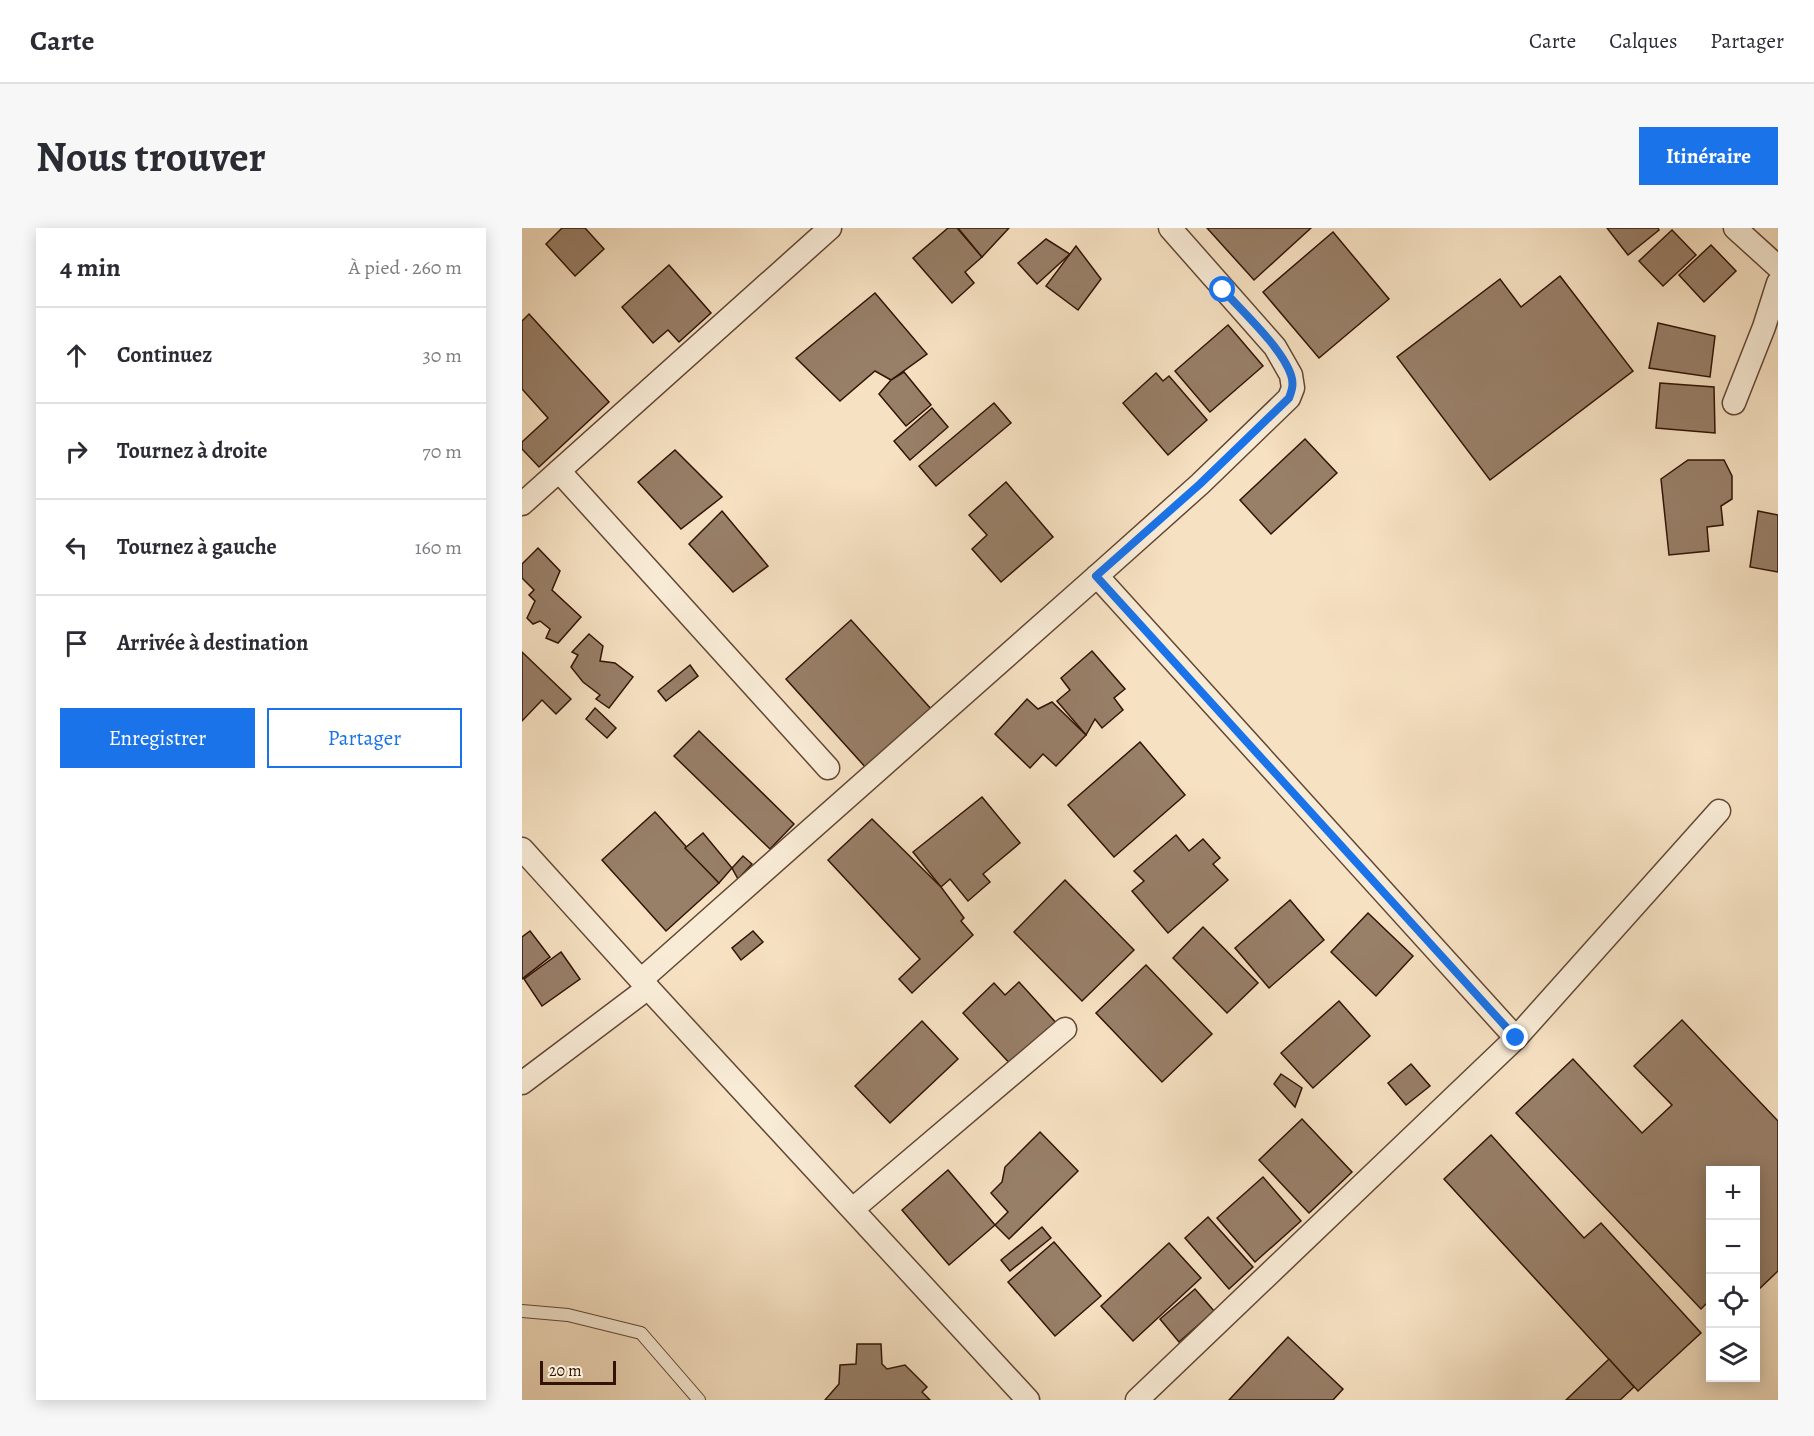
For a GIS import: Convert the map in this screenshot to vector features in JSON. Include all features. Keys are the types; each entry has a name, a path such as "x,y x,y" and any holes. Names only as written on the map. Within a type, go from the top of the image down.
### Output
{"street":[{"path":"522,504 830,228"},
{"path":"522,1083 644,984 1200,484 1289,398 1293,388 1291,375 1275,347 1170,228"},
{"path":"1735,228 1778,267"},
{"path":"1734,403 1764,327 1778,283"},
{"path":"559,471 828,768"},
{"path":"1096,576 1516,1038"},
{"path":"1137,1400 1516,1038 1719,811"},
{"path":"522,849 1028,1400"},
{"path":"853,1209 1065,1029"}],"lane":[{"path":"522,1311 568,1316 641,1333 699,1400"}],"building":[{"path":"562,228 585,228 604,249 575,276 546,244"},
{"path":"948,228 957,228 982,257 965,272 974,283 952,303 913,258"},
{"path":"958,228 1009,228 982,257"},
{"path":"1207,228 1311,228 1254,280"},
{"path":"1607,228 1658,228 1659,230 1628,255"},
{"path":"1672,230 1696,255 1663,286 1639,261"},
{"path":"1333,232 1389,299 1319,358 1263,292"},
{"path":"1046,239 1070,254 1037,284 1018,263"},
{"path":"1711,245 1736,271 1704,302 1679,275"},
{"path":"1076,246 1101,279 1078,310 1046,286"},
{"path":"669,265 711,313 679,342 668,330 653,343 622,307"},
{"path":"1560,276 1633,371 1490,480 1397,357 1500,279 1521,307"},
{"path":"875,293 927,354 891,380 875,371 840,401 796,358"},
{"path":"529,314 609,402 539,467 522,449 522,442 548,418 522,389 522,321"},
{"path":"1658,323 1715,336 1710,377 1649,368"},
{"path":"1228,325 1263,366 1210,412 1175,371"},
{"path":"904,372 931,405 906,426 879,394 891,380"},
{"path":"1156,373 1163,381 1169,376 1207,420 1168,455 1123,403"},
{"path":"1660,383 1714,387 1715,433 1656,428"},
{"path":"994,403 1011,423 936,486 919,466"},
{"path":"932,408 948,427 910,460 894,441"},
{"path":"1305,439 1337,473 1271,534 1240,500"},
{"path":"675,450 722,497 681,529 638,482"},
{"path":"1688,460 1724,460 1732,476 1732,499 1721,506 1723,525 1707,527 1709,551 1669,555 1661,479"},
{"path":"1006,482 1053,537 1001,582 972,549 987,535 969,515"},
{"path":"722,511 768,566 733,592 689,544"},
{"path":"1758,511 1778,515 1778,572 1750,567"},
{"path":"538,548 560,571 552,590 581,617 558,643 546,638 550,629 540,621 533,624 527,618 535,601 529,595 534,590 522,578 522,564"},
{"path":"851,620 932,710 867,769 786,679"},
{"path":"589,634 603,646 600,661 615,663 633,677 609,708 596,699 600,695 583,682 571,667 578,655 572,652"},
{"path":"1092,651 1125,689 1114,698 1123,710 1102,728 1095,719 1086,735 1057,701 1070,690 1061,678"},
{"path":"522,652 571,699 556,714 542,700 522,721"},
{"path":"690,665 698,676 666,701 658,691"},
{"path":"1027,699 1038,709 1052,702 1086,735 1056,766 1043,754 1030,768 995,734"},
{"path":"595,708 616,728 607,738 586,719"},
{"path":"699,731 794,824 770,849 674,756"},
{"path":"1140,742 1185,795 1114,857 1068,805"},
{"path":"982,797 1020,843 983,874 990,882 968,901 950,879 941,887 913,852"},
{"path":"655,812 719,883 666,931 602,860"},
{"path":"872,819 941,887 964,918 961,921 973,935 912,993 899,979 920,959 828,860"},
{"path":"703,833 732,868 719,883 685,848"},
{"path":"1176,835 1189,851 1203,839 1220,858 1213,864 1228,880 1168,933 1132,891 1144,881 1134,871"},
{"path":"743,856 752,864 738,879 732,868"},
{"path":"1065,880 1134,950 1082,1001 1014,932"},
{"path":"1290,900 1324,940 1269,988 1235,948"},
{"path":"1368,913 1413,956 1376,996 1331,952"},
{"path":"1203,927 1258,983 1227,1013 1173,958"},
{"path":"530,931 550,957 522,979 522,937"},
{"path":"753,931 763,942 741,960 732,948"},
{"path":"561,952 580,979 542,1006 524,979"},
{"path":"1146,965 1212,1034 1162,1082 1096,1013"},
{"path":"1019,982 1059,1026 1014,1068 963,1013 994,983 1005,995"},
{"path":"1339,1001 1370,1036 1313,1088 1281,1053"},
{"path":"1682,1020 1778,1121 1778,1271 1760,1288 1760,1166 1706,1166 1706,1304 1701,1309 1516,1113 1573,1059 1642,1133 1672,1105 1634,1066"},
{"path":"922,1021 958,1059 890,1123 855,1086"},
{"path":"1411,1064 1430,1086 1406,1105 1388,1083"},
{"path":"1281,1074 1302,1088 1295,1107 1274,1084"},
{"path":"1302,1119 1352,1172 1309,1213 1259,1160"},
{"path":"1040,1132 1078,1171 1009,1239 995,1225 1008,1212 991,1193 1002,1182 1005,1167"},
{"path":"1491,1135 1584,1238 1601,1223 1701,1333 1638,1391 1444,1179"},
{"path":"948,1170 995,1225 949,1265 902,1210"},
{"path":"1263,1177 1301,1221 1255,1262 1217,1218"},
{"path":"1208,1217 1253,1267 1229,1289 1185,1238"},
{"path":"1042,1227 1051,1238 1010,1271 1001,1260"},
{"path":"1054,1242 1101,1296 1055,1336 1008,1282"},
{"path":"1169,1243 1201,1278 1133,1341 1101,1306"},
{"path":"1195,1289 1214,1311 1179,1342 1160,1319"},
{"path":"1288,1337 1343,1389 1333,1400 1229,1400"},
{"path":"857,1344 881,1344 882,1364 887,1369 905,1365 927,1387 922,1392 930,1400 825,1400 839,1384 840,1365 856,1364"},
{"path":"1609,1359 1634,1387 1620,1400 1566,1400"}],"route":[{"path":"1223,290 1275,347 1291,375 1293,388 1289,398 1200,484 1096,576 1516,1038"}]}
